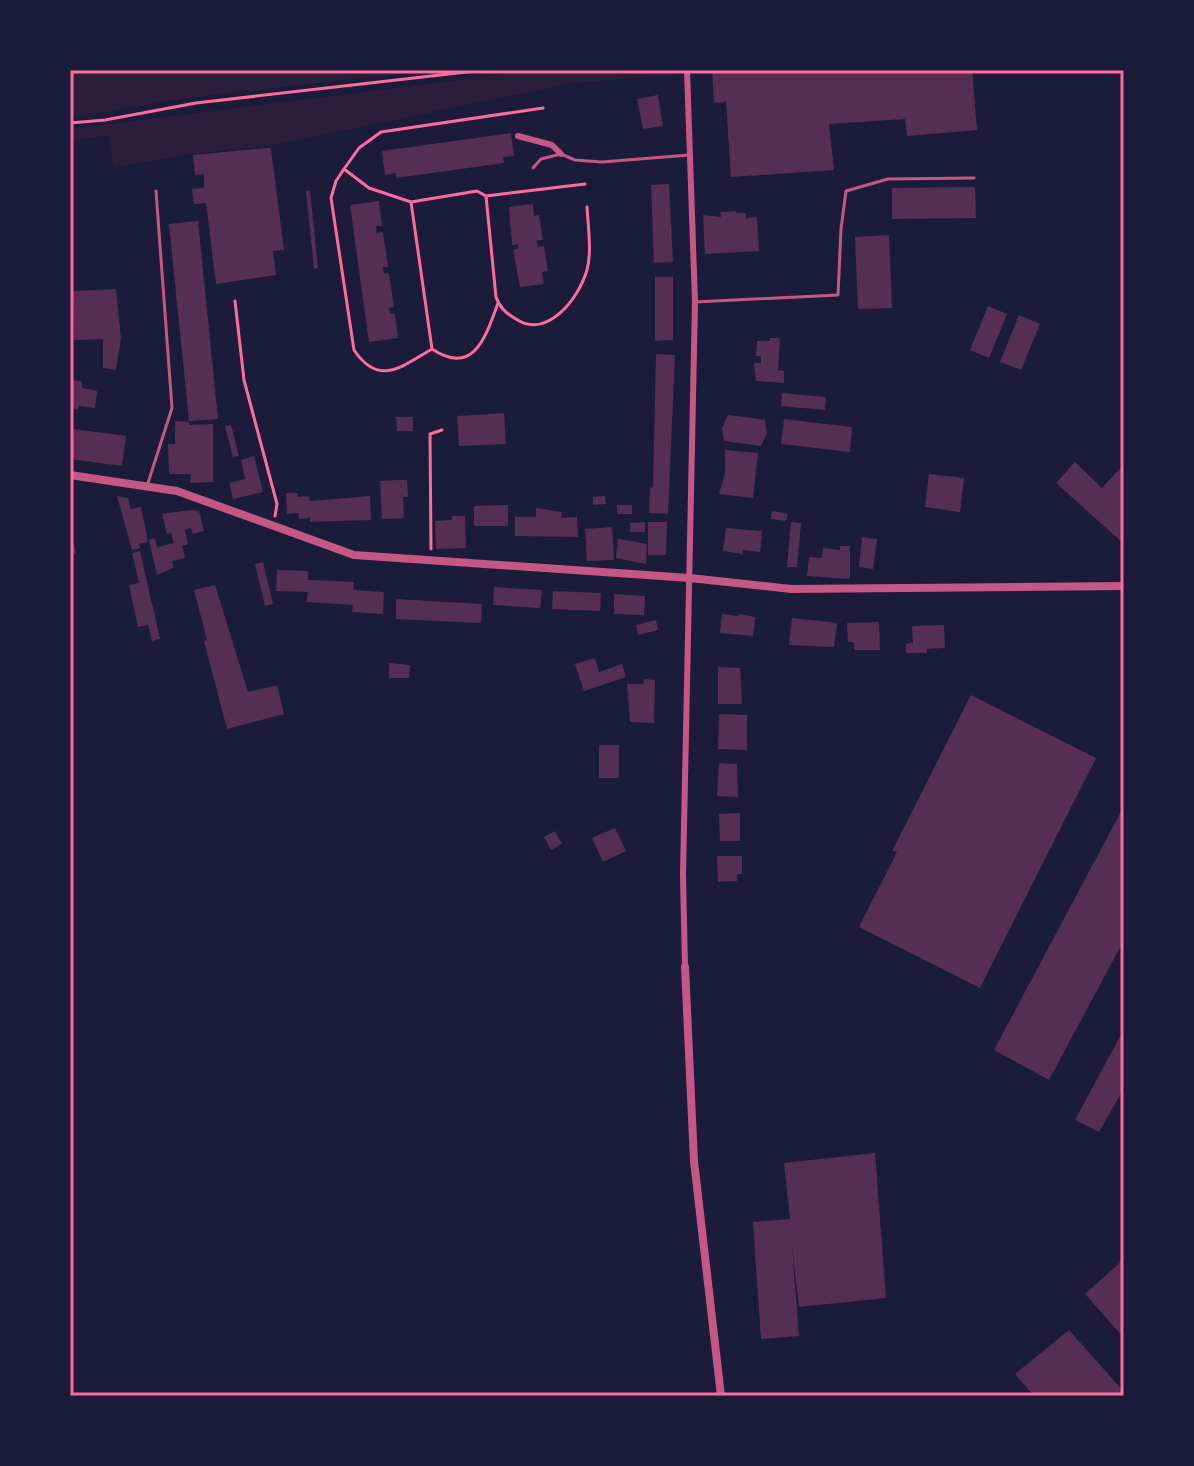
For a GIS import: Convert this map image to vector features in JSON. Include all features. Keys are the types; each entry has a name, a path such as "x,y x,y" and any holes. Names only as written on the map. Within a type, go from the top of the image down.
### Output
{"street":[{"path":"687,70 695,302 684,859 685,967 694,1161 721,1396"},
{"path":"518,136 552,145 561,154"},
{"path":"70,475 177,491 354,555 690,578 791,589 1124,586"}],"lane":[{"path":"533,168 541,159 561,154 575,160 602,162 689,155"},
{"path":"695,302 838,295 846,191 888,179 974,178"},
{"path":"147,487 172,408 156,191"}],"path":[{"path":"70,123 105,120 196,103 484,70"},
{"path":"432,349 392,370 377,371 364,365 354,350 331,198 336,181 359,148 381,132 543,108"},
{"path":"344,169 369,188 411,202 477,191 486,196 585,184"},
{"path":"411,202 432,349 445,358 462,359 471,355 483,339 498,303 486,196"},
{"path":"498,303 503,310 526,325 544,324 567,307 587,269 587,207"},
{"path":"235,301 244,380 277,504 274,528"},
{"path":"431,561 430,434 442,430"}],"shaded area":[{"path":"70,70 433,70 187,98 70,118"},
{"path":"538,70 675,70 676,75 573,83 269,146 190,154 113,168 109,135 70,141 70,129"}],"building":[{"path":"712,70 972,70 977,130 907,136 905,119 829,124 834,170 731,177 726,102 714,103"},
{"path":"658,95 663,126 643,129 637,99"},
{"path":"511,133 514,156 503,157 504,163 396,178 396,173 385,175 382,151"},
{"path":"271,149 284,250 273,251 276,275 216,284 206,203 194,204 192,189 204,188 204,174 195,175 193,155"},
{"path":"669,184 673,262 654,263 651,185"},
{"path":"975,187 976,218 892,219 892,188"},
{"path":"310,190 318,268 314,269 306,191"},
{"path":"379,201 382,226 376,226 377,233 383,232 388,267 383,267 384,274 389,273 394,307 389,308 390,314 395,314 398,338 369,342 350,205"},
{"path":"533,204 534,216 539,215 543,240 537,240 538,247 544,246 548,271 542,272 544,284 520,287 513,250 518,249 518,244 512,245 509,207"},
{"path":"720,212 746,213 746,218 757,217 759,251 705,254 703,215 721,217"},
{"path":"198,221 218,419 189,421 169,224"},
{"path":"889,235 892,308 858,309 855,237"},
{"path":"655,277 673,277 673,340 655,341"},
{"path":"116,289 121,339 116,370 103,368 103,339 74,340 73,291"},
{"path":"988,306 1007,314 989,358 970,350"},
{"path":"1019,315 1040,324 1021,370 1000,362"},
{"path":"770,338 780,338 778,370 784,371 784,383 756,381 754,363 761,363 761,356 756,356 757,341 770,341"},
{"path":"656,354 675,355 668,514 649,513 650,487 653,488"},
{"path":"70,380 82,381 82,388 97,391 95,408 79,406 78,410 73,409 72,420"},
{"path":"782,393 826,397 825,410 781,406"},
{"path":"504,413 506,444 459,446 457,416"},
{"path":"728,415 765,420 767,433 761,446 724,441 722,428"},
{"path":"396,417 413,417 413,431 397,431"},
{"path":"784,419 852,427 850,452 781,444"},
{"path":"175,421 189,422 190,425 213,424 213,482 190,483 191,474 169,474 168,444 175,444"},
{"path":"231,425 239,456 233,457 225,426"},
{"path":"74,429 126,436 122,466 70,459"},
{"path":"725,450 758,453 753,498 719,494 725,473"},
{"path":"254,456 263,492 233,499 229,483 245,479 241,460"},
{"path":"1075,462 1102,488 1124,464 1124,544 1056,483"},
{"path":"929,474 964,478 960,512 925,507"},
{"path":"407,480 408,497 403,497 404,518 382,519 380,481"},
{"path":"286,493 298,493 297,497 309,496 310,501 370,496 371,520 310,522 310,518 299,519 298,513 287,514"},
{"path":"117,496 128,498 131,509 141,507 148,542 139,544 140,548 132,550"},
{"path":"605,496 606,504 593,505 593,497"},
{"path":"508,505 508,526 474,526 474,506"},
{"path":"617,505 632,505 632,514 617,514"},
{"path":"536,508 562,512 561,518 577,517 578,537 515,536 515,517 536,517"},
{"path":"199,511 204,531 193,534 191,528 185,530 188,544 182,546 185,558 172,561 173,568 157,575 149,540 155,538 157,547 174,543 171,533 167,534 162,514"},
{"path":"772,511 788,514 786,521 771,519"},
{"path":"452,516 465,516 466,548 436,549 435,521 452,520"},
{"path":"645,522 645,532 630,532 630,523"},
{"path":"648,522 667,522 666,555 648,555"},
{"path":"791,522 801,523 797,567 787,567"},
{"path":"612,527 614,560 587,561 585,529"},
{"path":"726,528 762,531 760,552 743,550 743,554 723,551"},
{"path":"70,532 76,554 70,555"},
{"path":"862,537 877,539 873,569 859,567"},
{"path":"618,539 647,544 646,564 616,558"},
{"path":"840,546 850,546 850,579 807,576 809,557 822,558 823,548 840,550"},
{"path":"140,551 160,639 152,641 148,625 138,627 129,585 139,583 132,553"},
{"path":"263,562 273,604 265,606 255,564"},
{"path":"277,570 308,571 308,580 354,582 353,590 384,592 383,614 352,612 353,605 307,602 308,592 276,591"},
{"path":"215,585 248,692 277,685 284,714 227,729 194,590"},
{"path":"494,587 542,590 540,608 493,605"},
{"path":"553,591 601,593 600,611 552,609"},
{"path":"614,594 645,596 644,615 614,614"},
{"path":"396,599 482,604 481,623 396,619"},
{"path":"722,614 755,617 753,636 720,633"},
{"path":"792,618 837,623 834,647 789,645"},
{"path":"656,620 658,630 638,635 636,625"},
{"path":"879,622 880,650 854,650 854,642 848,642 847,623"},
{"path":"944,625 945,648 927,649 927,653 906,653 906,644 913,643 912,626"},
{"path":"595,658 599,672 622,664 626,677 584,691 575,664"},
{"path":"389,663 410,665 409,678 389,678"},
{"path":"718,667 740,668 742,704 718,704"},
{"path":"644,679 655,680 654,723 630,722 627,684 643,684"},
{"path":"971,695 1096,758 980,988 859,927 897,852 892,851"},
{"path":"719,714 747,715 747,750 718,749"},
{"path":"599,745 619,745 619,778 599,778"},
{"path":"719,763 737,764 738,797 717,796"},
{"path":"1124,806 1124,940 1049,1080 994,1050"},
{"path":"740,813 740,841 720,841 719,814"},
{"path":"615,828 626,851 603,862 592,838"},
{"path":"555,831 562,844 551,850 544,837"},
{"path":"717,856 742,856 742,874 737,874 737,881 718,882"},
{"path":"1124,1029 1124,1088 1099,1132 1075,1120"},
{"path":"875,1153 886,1298 799,1307 792,1247 799,1336 761,1339 753,1222 790,1219 784,1163"},
{"path":"1124,1259 1124,1338 1085,1294"},
{"path":"1069,1330 1124,1392 1124,1396 1034,1396 1015,1374"}]}
